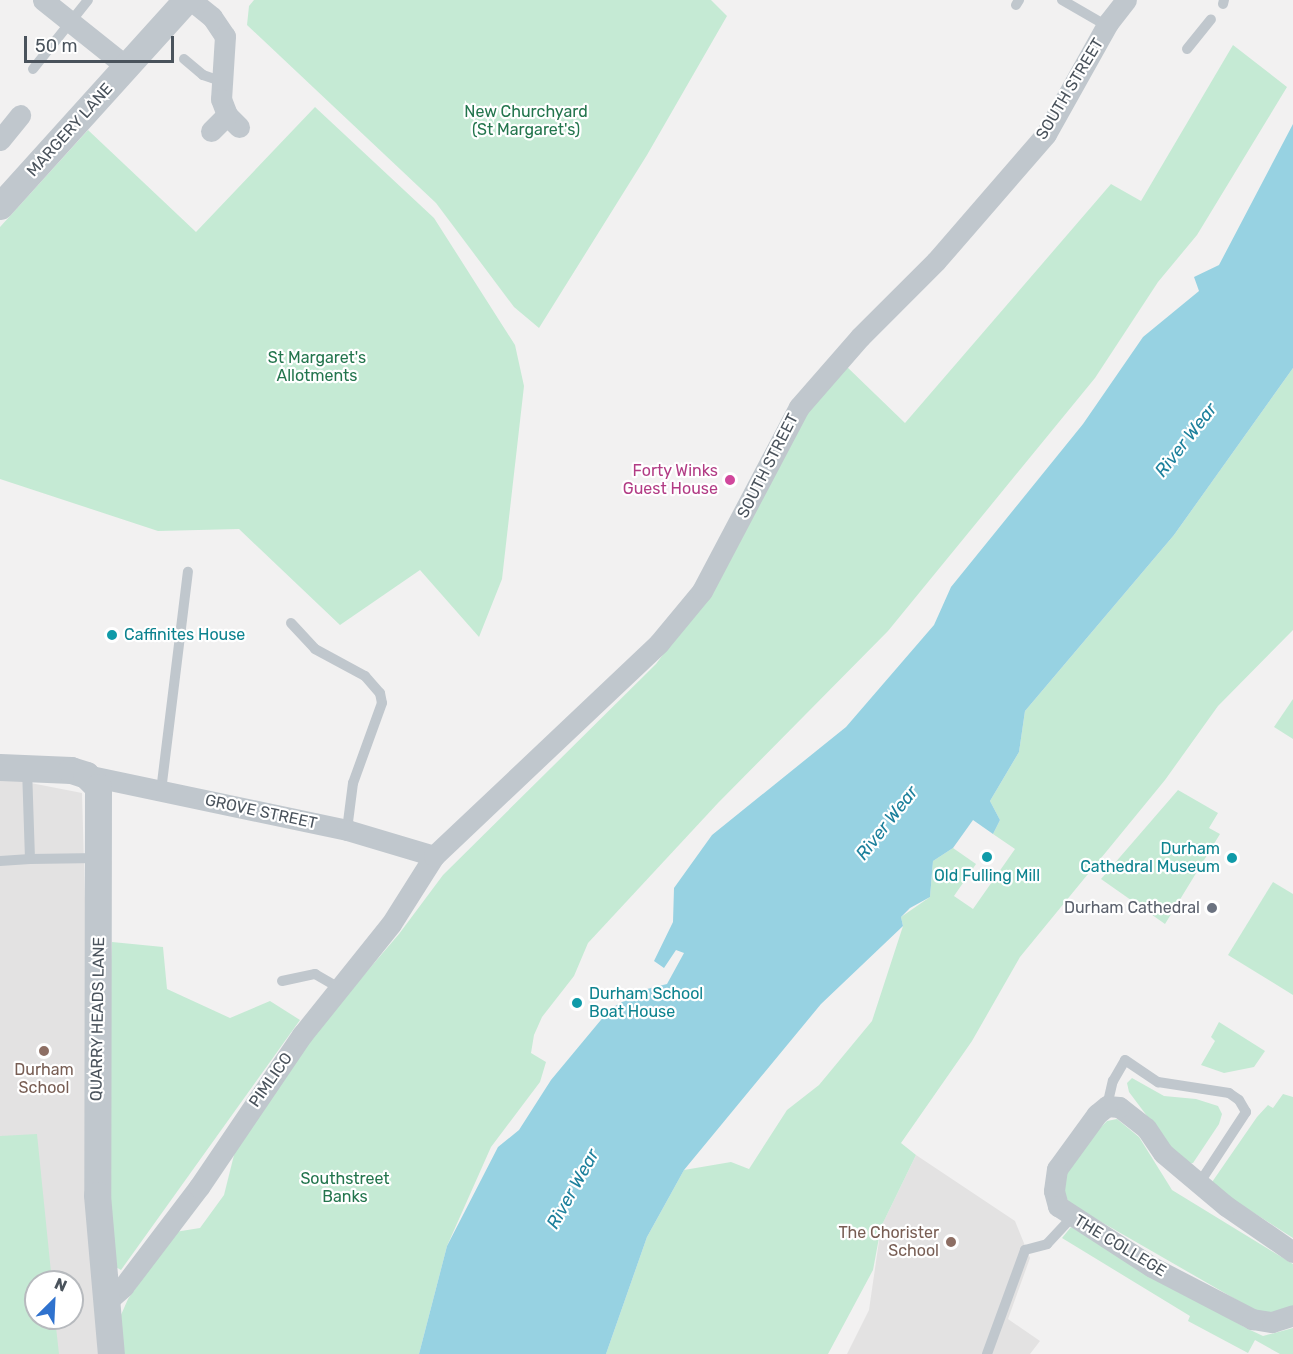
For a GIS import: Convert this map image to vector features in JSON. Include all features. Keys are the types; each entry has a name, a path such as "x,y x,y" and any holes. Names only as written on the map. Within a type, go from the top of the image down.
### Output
{"street":[{"path":"43,0 127,67"},
{"path":"189,0 212,17 225,36 220,81 233,121 211,131"},
{"name":"MARGERY LANE","path":"0,207 189,0"},
{"name":"SOUTH STREET","path":"434,856 659,643 702,591 799,406 860,337 936,261 1046,134 1107,26 1126,0"},
{"path":"0,140 21,115"},
{"path":"0,768 71,770 86,775"},
{"name":"GROVE STREET","path":"86,775 347,830 434,856"},
{"name":"QUARRY HEADS LANE","path":"86,775 98,787 97,1195 111,1354"},
{"name":"PIMLICO","path":"106,1302 123,1287 200,1187 302,1035 341,989 390,924 434,856"},
{"path":"1107,1106 1130,1112 1163,1153 1250,1225 1293,1252"},
{"name":"THE COLLEGE","path":"1107,1106 1057,1169 1054,1191 1058,1206 1152,1267 1251,1319 1272,1322 1293,1315"}],"lane":[{"path":"33,69 88,0"},
{"path":"1062,0 1107,26"},
{"path":"1187,49 1211,19"},
{"path":"184,59 203,75 220,81"},
{"path":"161,791 188,572"},
{"path":"291,623 315,649 365,676 380,693 382,703 353,783 347,830"},
{"path":"27,768 30,859"},
{"path":"0,861 99,858"},
{"path":"282,981 315,974 341,989"},
{"name":"THE COLLEGE","path":"1107,1106 1113,1081 1125,1060 1158,1082 1229,1093 1239,1100 1246,1112 1200,1182"},
{"path":"987,1354 1025,1250 1047,1244 1072,1217"}],"shaded area":[{"name":"Durham School","path":"0,777 82,793 98,1354 0,1354"},
{"name":"The Chorister School","path":"916,1155 1015,1221 1030,1258 1008,1319 1040,1341 1030,1354 847,1354 869,1310 881,1227"}],"green space":[{"name":"New Churchyard (St Margaret's)","path":"254,0 711,0 727,16 647,155 539,328 514,307 436,203 247,25 249,6"},
{"name":"Southstreet Banks","path":"1233,45 1287,87 1197,235 1158,282 1095,378 888,631 718,803 588,943 574,976 542,1017 534,1035 531,1053 546,1062 540,1082 491,1147 447,1246 419,1354 121,1354 117,1324 128,1299 175,1232 200,1228 224,1195 238,1139 291,1060 399,934 443,875 656,664 714,586 808,412 845,365 905,423 1111,184 1141,201"},
{"name":"St Margaret's Allotments","path":"315,107 434,218 515,345 524,386 502,579 479,637 420,570 340,625 239,529 158,531 0,479 0,227 88,130 196,232"},
{"path":"1293,368 1293,630 1218,706 1165,780 1020,957 972,1041 901,1143 916,1155 881,1227 873,1270 828,1354 606,1354 647,1237 684,1170 731,1162 749,1169 787,1110 819,1085 872,1021 903,926 901,917 930,897 933,861 953,848 976,864 954,896 973,909 1015,849 993,834 1000,820 990,801 1019,752 1025,711 1174,535"},
{"path":"1293,699 1293,739 1274,727"},
{"path":"1178,790 1218,813 1209,828 1220,834 1165,924 1101,879"},
{"path":"1273,882 1293,894 1293,995 1228,955"},
{"path":"112,942 163,947 167,989 230,1018 270,1001 300,1020 121,1270 114,1266 104,1090"},
{"path":"1219,1022 1265,1051 1254,1067 1224,1073 1201,1065 1215,1041 1211,1037"},
{"path":"1132,1078 1164,1096 1196,1099 1218,1106 1222,1114 1219,1124 1193,1163 1183,1164 1129,1092 1127,1083"},
{"path":"1283,1094 1293,1097 1293,1238 1210,1185 1257,1117 1268,1105 1273,1108"},
{"path":"1117,1119 1139,1137 1172,1190 1293,1264 1293,1307 1269,1315 1256,1311 1070,1204 1063,1192 1067,1169 1090,1138 1107,1121"},
{"path":"37,1134 51,1270 24,1270 24,1330 56,1330 59,1354 0,1354 0,1136"},
{"path":"1071,1227 1263,1336 1293,1328 1293,1354 1280,1354 1255,1340 1248,1353 1188,1321 1190,1316 1062,1238"}],"water":[{"name":"River Wear","path":"1293,124 1293,368 1174,535 1025,711 1019,752 990,801 1000,820 993,834 973,820 953,848 933,861 930,897 910,908 901,917 903,926 821,1004 684,1170 647,1237 606,1354 419,1354 447,1246 498,1147 519,1130 551,1080 610,1009 643,990 667,984 684,953 676,950 664,968 654,961 673,922 674,888 712,835 846,727 934,625 951,587 1083,424 1143,337 1199,291 1194,277 1219,265"}],"place":[{"name":"Forty Winks Guest House","path":"730,480"},
{"name":"Caffinites House","path":"112,635"},
{"name":"Old Fulling Mill","path":"987,857"},
{"name":"Durham Cathedral Museum","path":"1232,858"},
{"name":"Durham Cathedral","path":"1212,908"},
{"name":"Durham School Boat House","path":"577,1003"},
{"name":"Durham School","path":"44,1051"},
{"name":"The Chorister School","path":"951,1242"}]}
